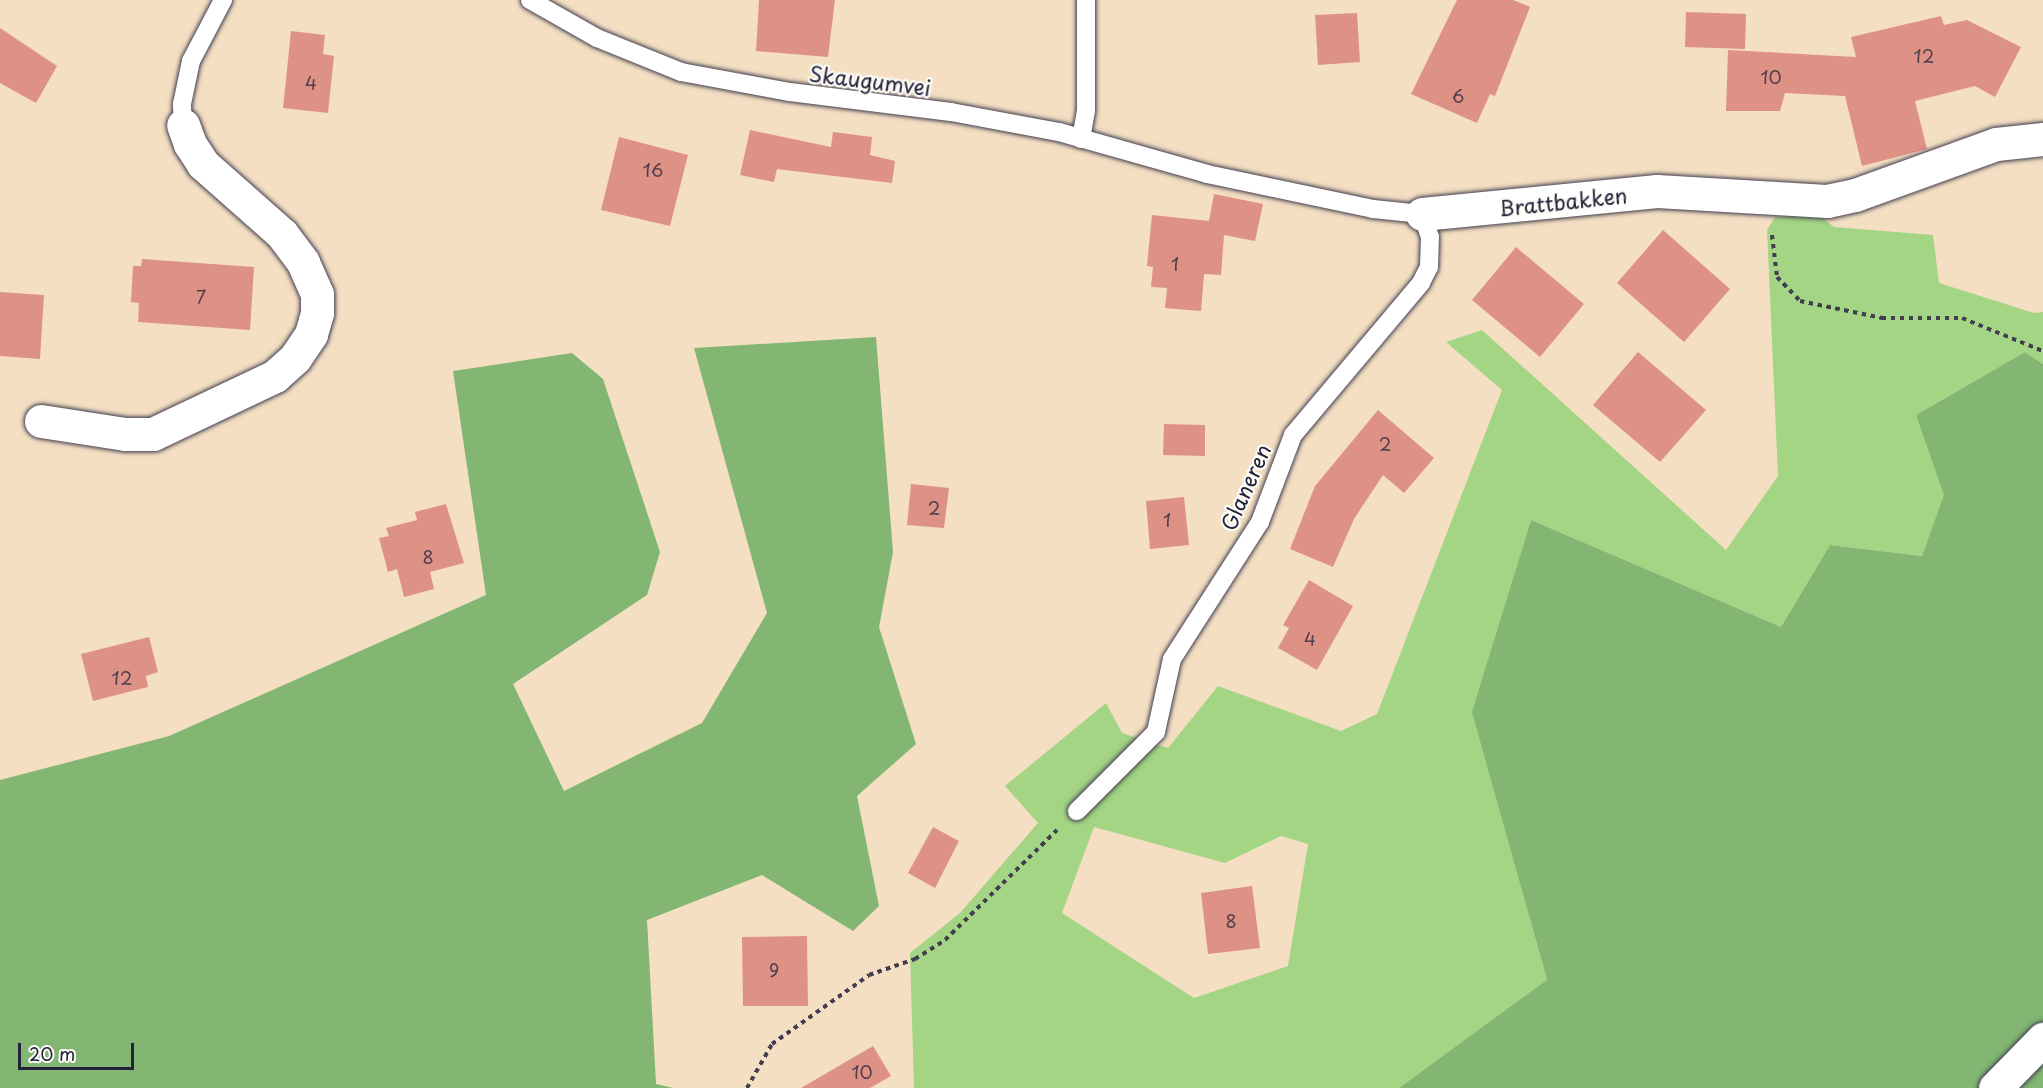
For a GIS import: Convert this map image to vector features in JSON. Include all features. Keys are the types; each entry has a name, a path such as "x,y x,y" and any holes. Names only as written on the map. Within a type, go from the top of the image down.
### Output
{"street":[{"path":"41,421 125,434 153,434 275,376 295,358 310,334 317,313 317,294 303,262 282,234 203,164 190,144 183,125"},
{"name":"Brattbakken","path":"1422,214 1657,191 1827,201 1855,195 1996,144 2043,139"},
{"path":"1995,1088 2043,1039"}],"lane":[{"path":"183,125 182,104 191,61 223,0"},
{"name":"Skaugumvei","path":"530,0 597,38 681,72 790,92 951,112 1081,139"},
{"path":"1081,139 1086,111 1086,0"},
{"path":"1996,144 2043,124"},
{"name":"Brattbakken","path":"1081,139 1207,174 1372,209 1422,214"},
{"name":"Glaneren","path":"1077,811 1156,732 1172,659 1260,522 1293,435 1421,283 1429,267 1430,237 1422,214"}],"path":[{"path":"1772,231 1777,277 1800,301 1882,318 1962,318 2043,351"},
{"path":"747,1088 772,1044 869,975 915,959 945,940 1077,811"}],"green space":[{"path":"1817,214 1834,227 1933,235 1939,283 2034,313 2043,312 2043,364 2025,352 1916,415 1945,495 1922,556 1830,545 1781,627 1531,520 1473,712 1547,981 1399,1088 914,1088 910,953 960,913 1038,823 1005,786 1106,703 1122,733 1168,748 1218,686 1341,731 1377,714 1502,390 1446,342 1482,330 1726,550 1778,476 1767,230 1775,217","holes":["1094,827 1225,863 1281,836 1308,844 1288,966 1194,998 1062,913"]},
{"path":"876,337 893,552 879,627 916,744 857,796 879,906 853,931 762,875 647,920 656,1084 673,1088 0,1088 0,780 169,736 486,595 453,371 572,353 603,379 660,552 647,595 513,684 564,791 702,723 767,613 694,348"},
{"path":"2025,352 2043,364 2043,1088 1399,1088 1547,980 1472,712 1531,520 1781,627 1830,545 1922,556 1944,495 1916,415"}],"building":[{"path":"759,0 835,0 828,57 756,51"},
{"path":"1457,0 1513,0 1530,7 1495,96 1490,94 1477,123 1411,94"},
{"path":"1686,12 1746,14 1745,49 1685,47"},
{"path":"1357,13 1360,62 1318,65 1315,15"},
{"path":"1941,16 1944,25 1967,20 2021,47 1995,97 1975,86 1915,101 1927,149 1862,166 1845,96 1785,93 1780,111 1726,111 1728,50 1856,57 1851,37"},
{"path":"0,28 57,66 36,103 0,83"},
{"path":"291,31 325,35 323,54 334,56 328,113 283,108"},
{"path":"750,130 831,147 833,132 872,137 870,155 895,161 892,183 777,169 774,182 740,175"},
{"path":"619,137 688,155 670,226 601,210"},
{"path":"1214,194 1263,204 1255,241 1224,235 1221,275 1204,274 1201,311 1165,308 1167,288 1151,287 1153,267 1147,266 1152,215 1209,221"},
{"path":"1663,230 1730,289 1684,342 1617,283"},
{"path":"1516,247 1584,304 1540,357 1472,300"},
{"path":"142,259 254,267 250,330 138,322 139,303 131,302 133,266 141,266"},
{"path":"0,292 44,295 40,359 0,356"},
{"path":"1638,352 1706,410 1660,462 1593,405"},
{"path":"1378,410 1434,458 1404,493 1383,475 1354,519 1333,567 1290,549 1315,486"},
{"path":"1164,424 1205,425 1205,456 1163,455"},
{"path":"911,484 949,488 944,528 907,525"},
{"path":"1184,497 1189,545 1150,549 1146,501"},
{"path":"446,504 464,563 430,572 434,589 404,597 397,569 388,572 379,538 389,536 386,528 417,520 415,512"},
{"path":"1309,580 1353,606 1317,670 1278,648 1289,628 1283,625"},
{"path":"149,637 158,672 146,676 148,687 93,701 81,654"},
{"path":"933,827 959,841 935,888 908,873"},
{"path":"1252,886 1260,948 1208,954 1201,893"},
{"path":"807,936 808,1006 743,1006 742,937"},
{"path":"873,1046 891,1076 870,1088 801,1088"}]}
